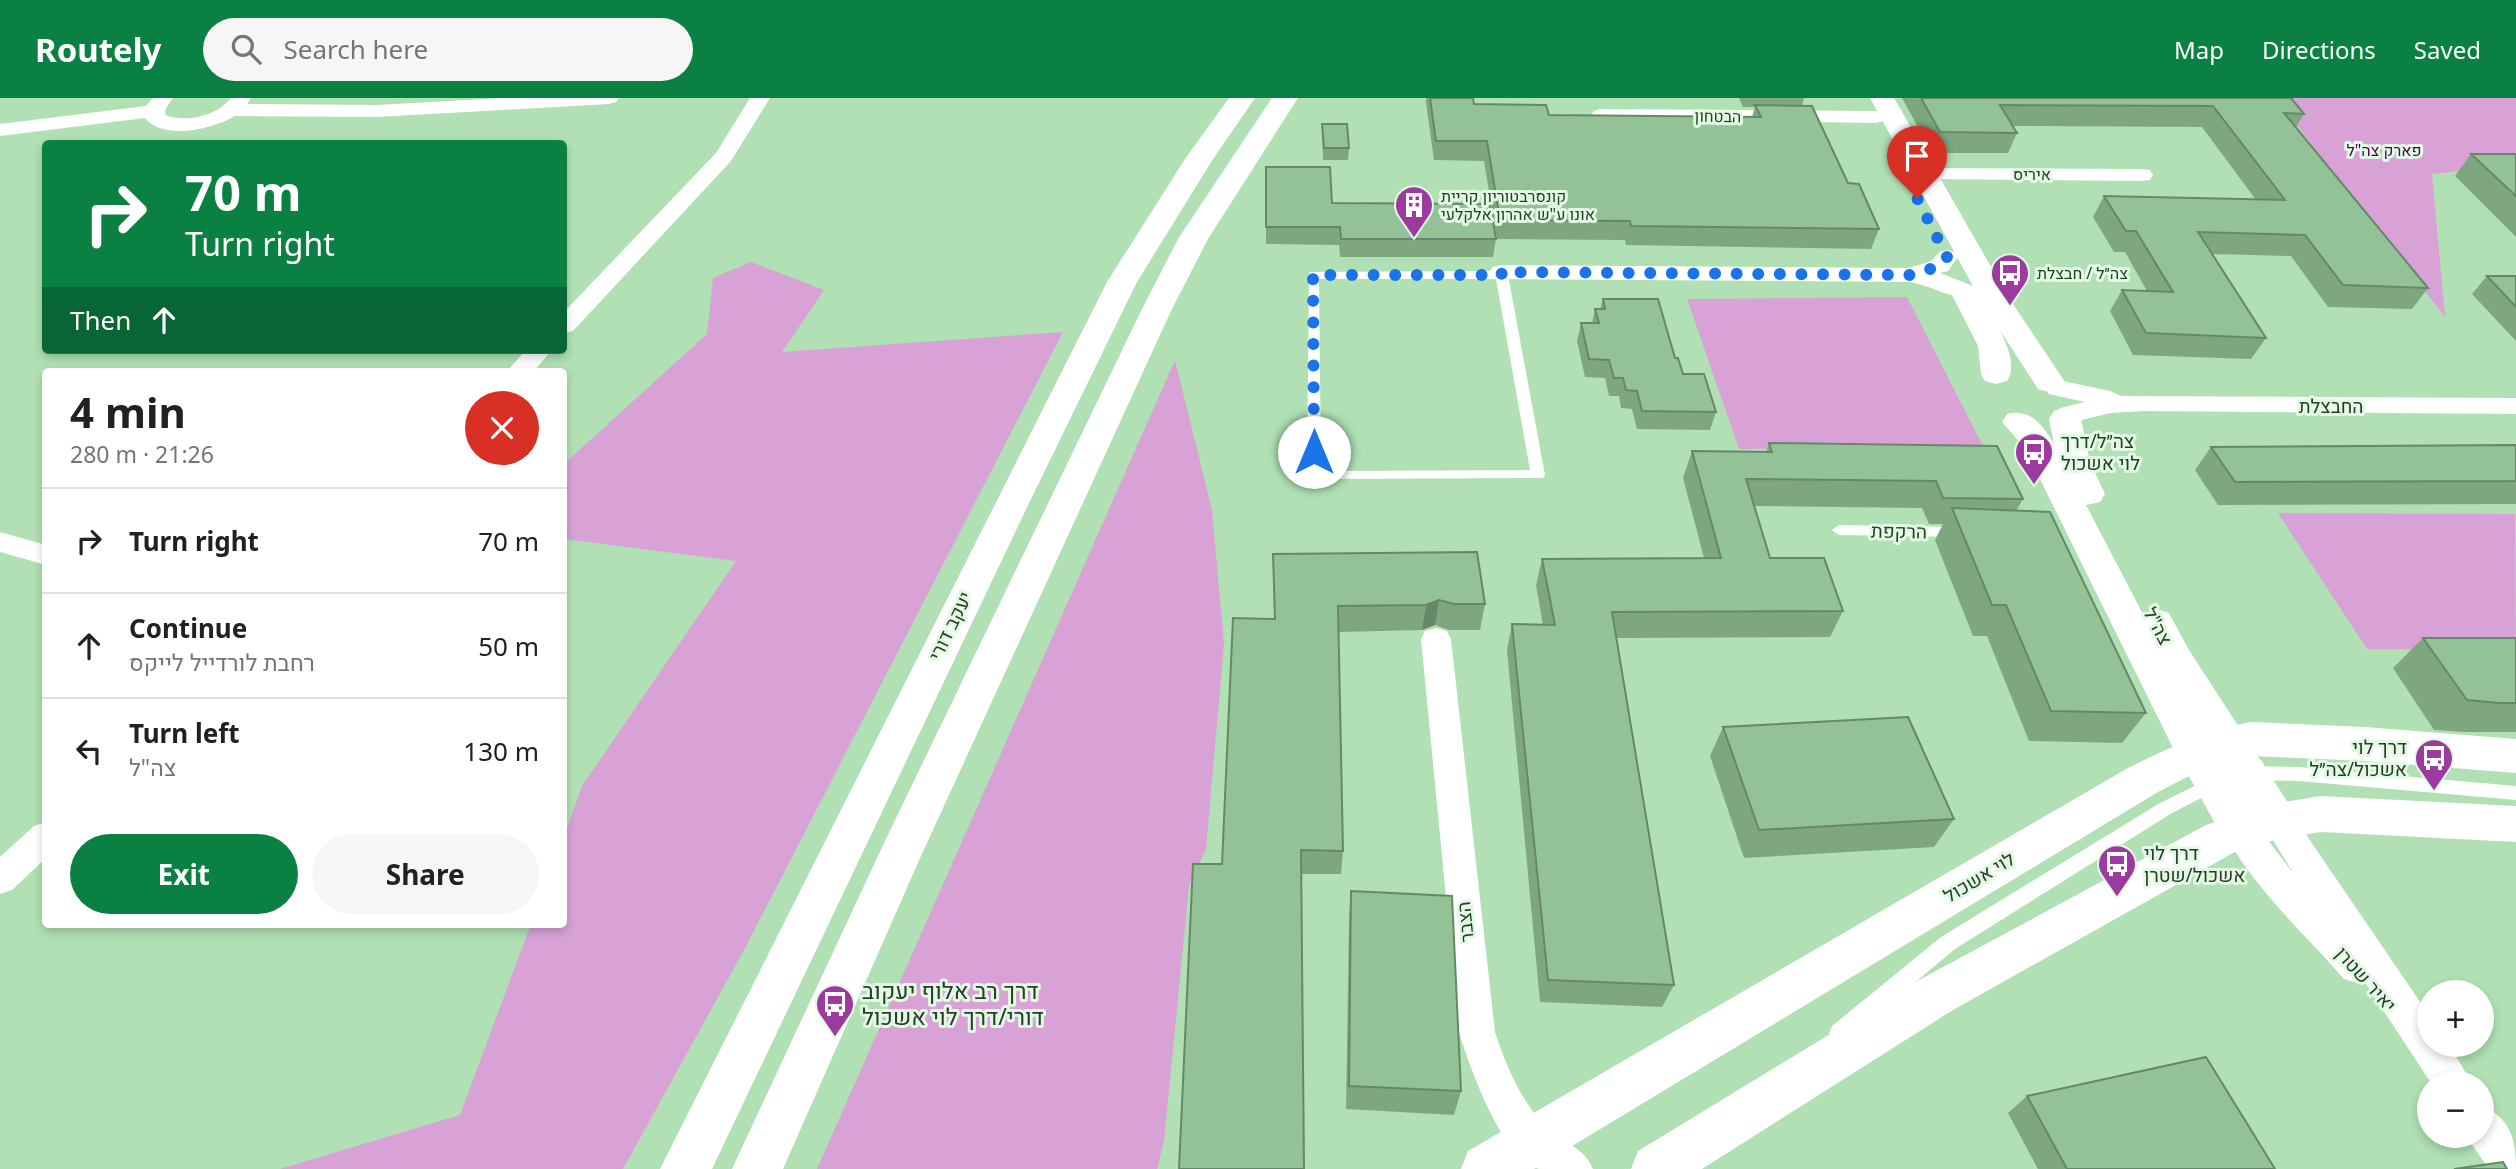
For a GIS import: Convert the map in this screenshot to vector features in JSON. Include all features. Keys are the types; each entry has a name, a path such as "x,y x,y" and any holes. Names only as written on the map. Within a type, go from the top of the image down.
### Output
{"main road":[{"name":"יעקב דורי","path":"685,1169 1122,282 1164,211 1242,98"},
{"path":"757,1169 899,856 1156,311 1206,218 1285,98"},
{"name":"לוי אשכול","path":"1486,1169 1539,1155 2143,780 2220,763 2280,739 2516,756"},
{"path":"1656,1169 1936,995 2200,848 2259,826 2320,814 2516,824"}],"street":[{"path":"0,130 160,104 155,118 173,125 203,121 235,104 377,111 609,98"},
{"path":"567,323 724,157 760,98"},
{"name":"הבטחון","path":"1601,115 1874,104"},
{"name":"צה\"ל","path":"1874,104 1923,174 1994,298 2060,401 2067,441 2085,489 2176,660 2220,763"},
{"name":"צה\"ל","path":"1874,104 1993,346 1998,401 2035,439 2077,534 2220,763"},
{"name":"איריס","path":"1923,174 2141,175"},
{"path":"1910,275 1940,266 1947,257"},
{"path":"1502,274 1910,275 1931,278 1965,291"},
{"path":"523,368 536,354"},
{"path":"2017,372 2060,401 2045,426 1998,401 2017,372"},
{"name":"החבצלת","path":"2060,401 2111,405 2516,406"},
{"path":"0,542 42,554"},
{"name":"הצבר","path":"1436,639 1477,1032 1487,1064 1502,1097 1539,1155 1573,1169"},
{"name":"יאיר שטרן","path":"2220,763 2259,826 2299,904 2429,1049 2445,1071"},
{"path":"0,879 42,840"},
{"path":"2494,1143 2512,1169"}],"lane":[{"path":"1502,274 1538,475 1314,475 1313,275 1502,274"},
{"name":"הרקפת","path":"1839,530 1976,532"},
{"path":"1752,1108 1909,972 1948,943 2166,808 2220,763 2299,774 2516,793"},
{"path":"2482,788 2516,787"}],"green space":[{"name":"פארק צה\"ל","path":"2276,98 2516,98 2516,165 2432,174 2445,317"},
{"path":"751,262 824,290 782,352 1063,332 744,950 623,1169 280,1169 460,1115 530,928 567,928 567,828 582,786 736,561 567,539 567,461 707,334 713,278"},
{"path":"1907,297 1984,448 1739,449 1687,299"},
{"path":"1175,360 1212,510 1224,644 1206,849 1189,886 1164,1141 1157,1169 817,1169"},
{"path":"2278,513 2515,514 2516,650 2367,649"}],"building":[{"path":"1430,98 1473,98 1474,104 1546,105 1549,115 1761,117 1755,105 1812,106 1848,183 1859,184 1879,229 1631,226 1630,221 1500,220 1487,141 1436,141"},
{"path":"1921,98 2291,98 2304,114 2284,113 2428,288 2343,285 2305,235 2198,232 2266,338 2146,333 2122,290 2173,292 2136,231 2126,231 2104,196 2285,200 2213,106 2000,105 2017,133 1940,132"},
{"path":"1322,124 1347,124 1349,148 1324,148"},
{"path":"2471,154 2516,154 2516,196"},
{"path":"1266,167 1330,167 1332,203 1490,204 1496,239 1341,239 1340,227 1266,227"},
{"path":"2487,276 2516,276 2516,307"},
{"path":"1603,299 1658,299 1675,358 1678,358 1683,374 1704,374 1716,412 1642,411 1637,391 1626,390 1623,378 1614,378 1609,360 1589,359 1581,323 1599,323 1595,309 1605,309"},
{"path":"1769,443 1997,446 2023,499 1943,498 1936,481 1746,479 1770,558 1824,558 1843,611 1612,612 1674,985 1548,980 1512,624 1555,625 1542,559 1721,558 1692,451 1772,452"},
{"path":"2516,445 2516,481 2235,482 2211,447"},
{"path":"1952,508 2050,512 2146,713 2051,711 2006,605 1992,605"},
{"path":"1477,552 1485,604 1454,604 1439,600 1426,605 1338,606 1343,851 1301,850 1304,1169 1179,1169 1193,864 1222,864 1233,618 1275,619 1273,554"},
{"path":"2423,638 2516,638 2516,703 2467,700"},
{"path":"1908,717 1954,819 1759,830 1723,727"},
{"path":"1351,891 1452,896 1461,1091 1349,1086"},
{"path":"2206,1057 2275,1169 2067,1169 2027,1096"},
{"path":"2503,1162 2507,1169 2454,1169"}],"place":[{"name":"קונסרבטוריון קריית אונו ע\"ש אהרון אלקלעי","path":"1414,239"},
{"name":"צה״ל / חבצלת","path":"2010,307"},
{"name":"צה״ל/דרך לוי אשכול","path":"2034,486"},
{"name":"דרך לוי אשכול/צה״ל","path":"2434,792"},
{"name":"דרך לוי אשכול/שטרן","path":"2117,898"},
{"name":"דרך רב אלוף יעקוב דורי/דרך לוי אשכול","path":"835,1038"}],"route":[{"path":"1314,452 1313,275 1502,275 1501,272 1910,275 1940,266 1947,257 1917,198"}]}
